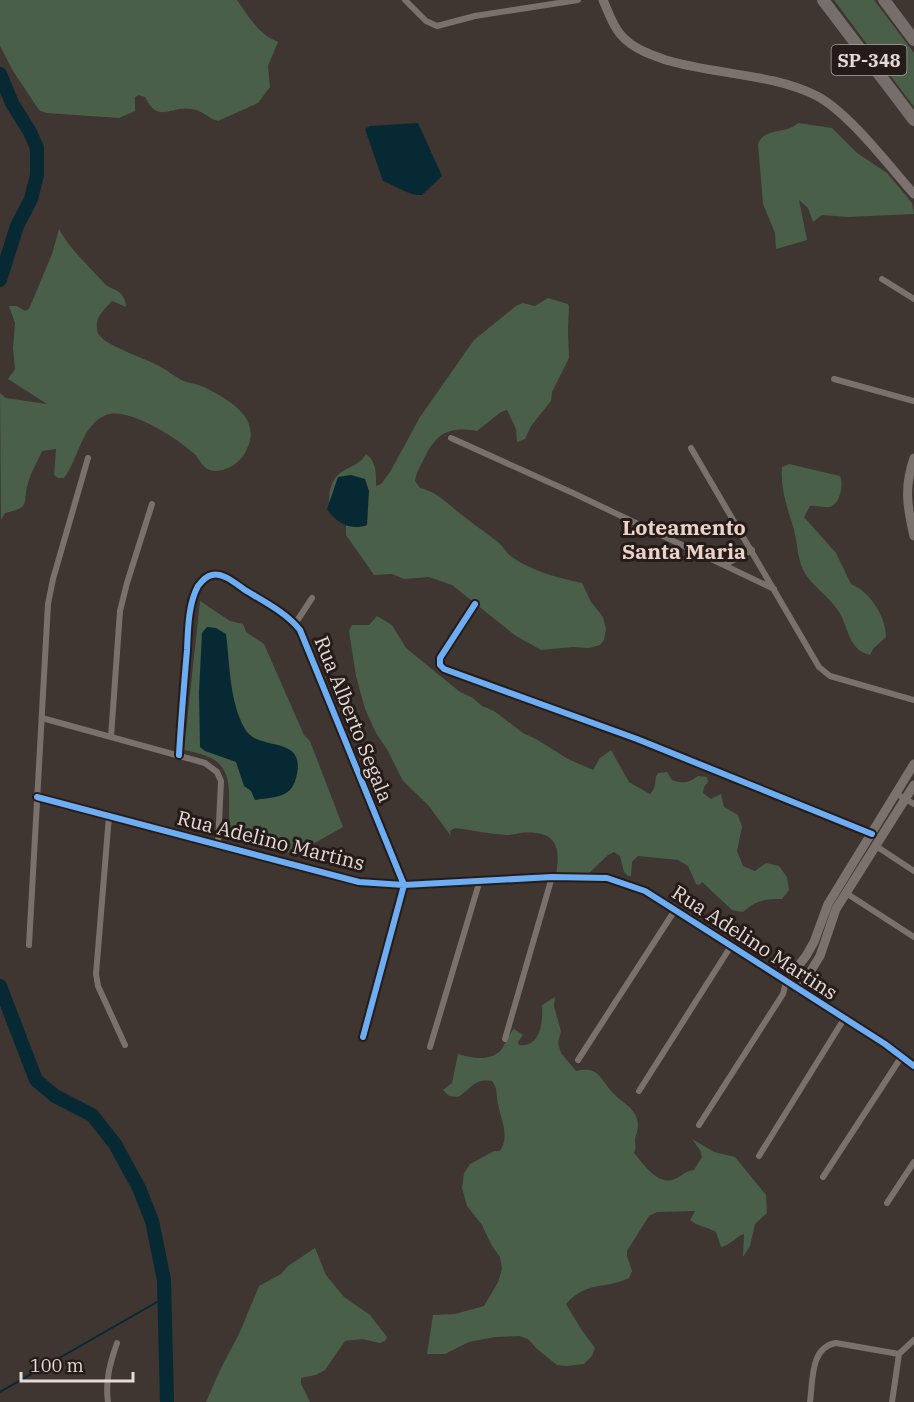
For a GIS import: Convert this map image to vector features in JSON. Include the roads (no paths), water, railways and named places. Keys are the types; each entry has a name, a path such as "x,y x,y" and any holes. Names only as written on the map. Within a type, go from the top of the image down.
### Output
{"highway":[{"name":"SP-348","path":"823,0 914,120"},
{"name":"SP-348","path":"884,0 914,40"}],"street":[{"path":"405,0 426,21 437,26 476,16 578,0"},
{"path":"603,0 619,32 637,48 692,68 778,82 800,88 820,98 849,122 914,194"},
{"path":"882,279 914,300"},
{"path":"834,379 914,401"},
{"path":"451,438 573,493 774,589"},
{"path":"691,448 819,667 837,678 914,700"},
{"path":"29,945 48,604 52,579 88,458"},
{"path":"914,458 906,491 914,536"},
{"path":"111,737 120,611 152,504"},
{"path":"724,565 752,550"},
{"name":"Rua Alberto Segala","path":"179,755 189,624 198,587 211,575 217,574 230,580 295,624 309,649 404,885"},
{"path":"295,624 312,598"},
{"path":"475,604 440,658 440,665 444,669 637,739 872,834"},
{"path":"42,717 205,763 217,772 221,781 218,844"},
{"path":"699,1125 783,994 786,982 814,942 828,904 914,764"},
{"path":"783,994 799,990 820,956 832,918 846,893 876,846 910,802 914,785"},
{"path":"897,794 910,802"},
{"name":"Rua Adelino Martins","path":"38,797 347,880 404,885 552,877 607,878 645,891 902,1056 914,1066"},
{"path":"109,816 96,974 98,986 125,1045"},
{"path":"876,846 914,871"},
{"path":"505,1039 552,877"},
{"path":"430,1047 480,880"},
{"path":"363,1037 404,885"},
{"path":"846,893 914,937"},
{"path":"578,1060 675,910"},
{"path":"639,1091 731,946"},
{"path":"759,1156 844,1019"},
{"path":"823,1177 902,1056"},
{"path":"887,1203 914,1162"},
{"path":"892,1402 899,1354 914,1341"},
{"path":"108,1402 106,1390 109,1366 117,1343"},
{"path":"810,1402 817,1358 828,1345 836,1343 899,1354"}],"water":[{"path":"418,123 442,176 422,195 407,192 383,181 365,129 370,126"},
{"path":"351,475 365,479 369,491 367,525 361,527 339,522 327,509 338,477"},
{"path":"207,627 216,628 226,634 233,695 245,729 251,736 289,749 295,755 298,764 294,785 280,796 255,800 251,791 244,786 236,762 200,747 199,692 202,633"}],"waterway":[{"path":"0,74 12,103 37,148 37,175 31,199 17,226 0,280"},
{"path":"0,986 36,1080 55,1096 92,1115 115,1144 139,1188 152,1221 164,1280 167,1402"},
{"path":"0,1392 164,1298"}],"district":[{"name":"Loteamento Santa Maria","path":"684,539"}]}
